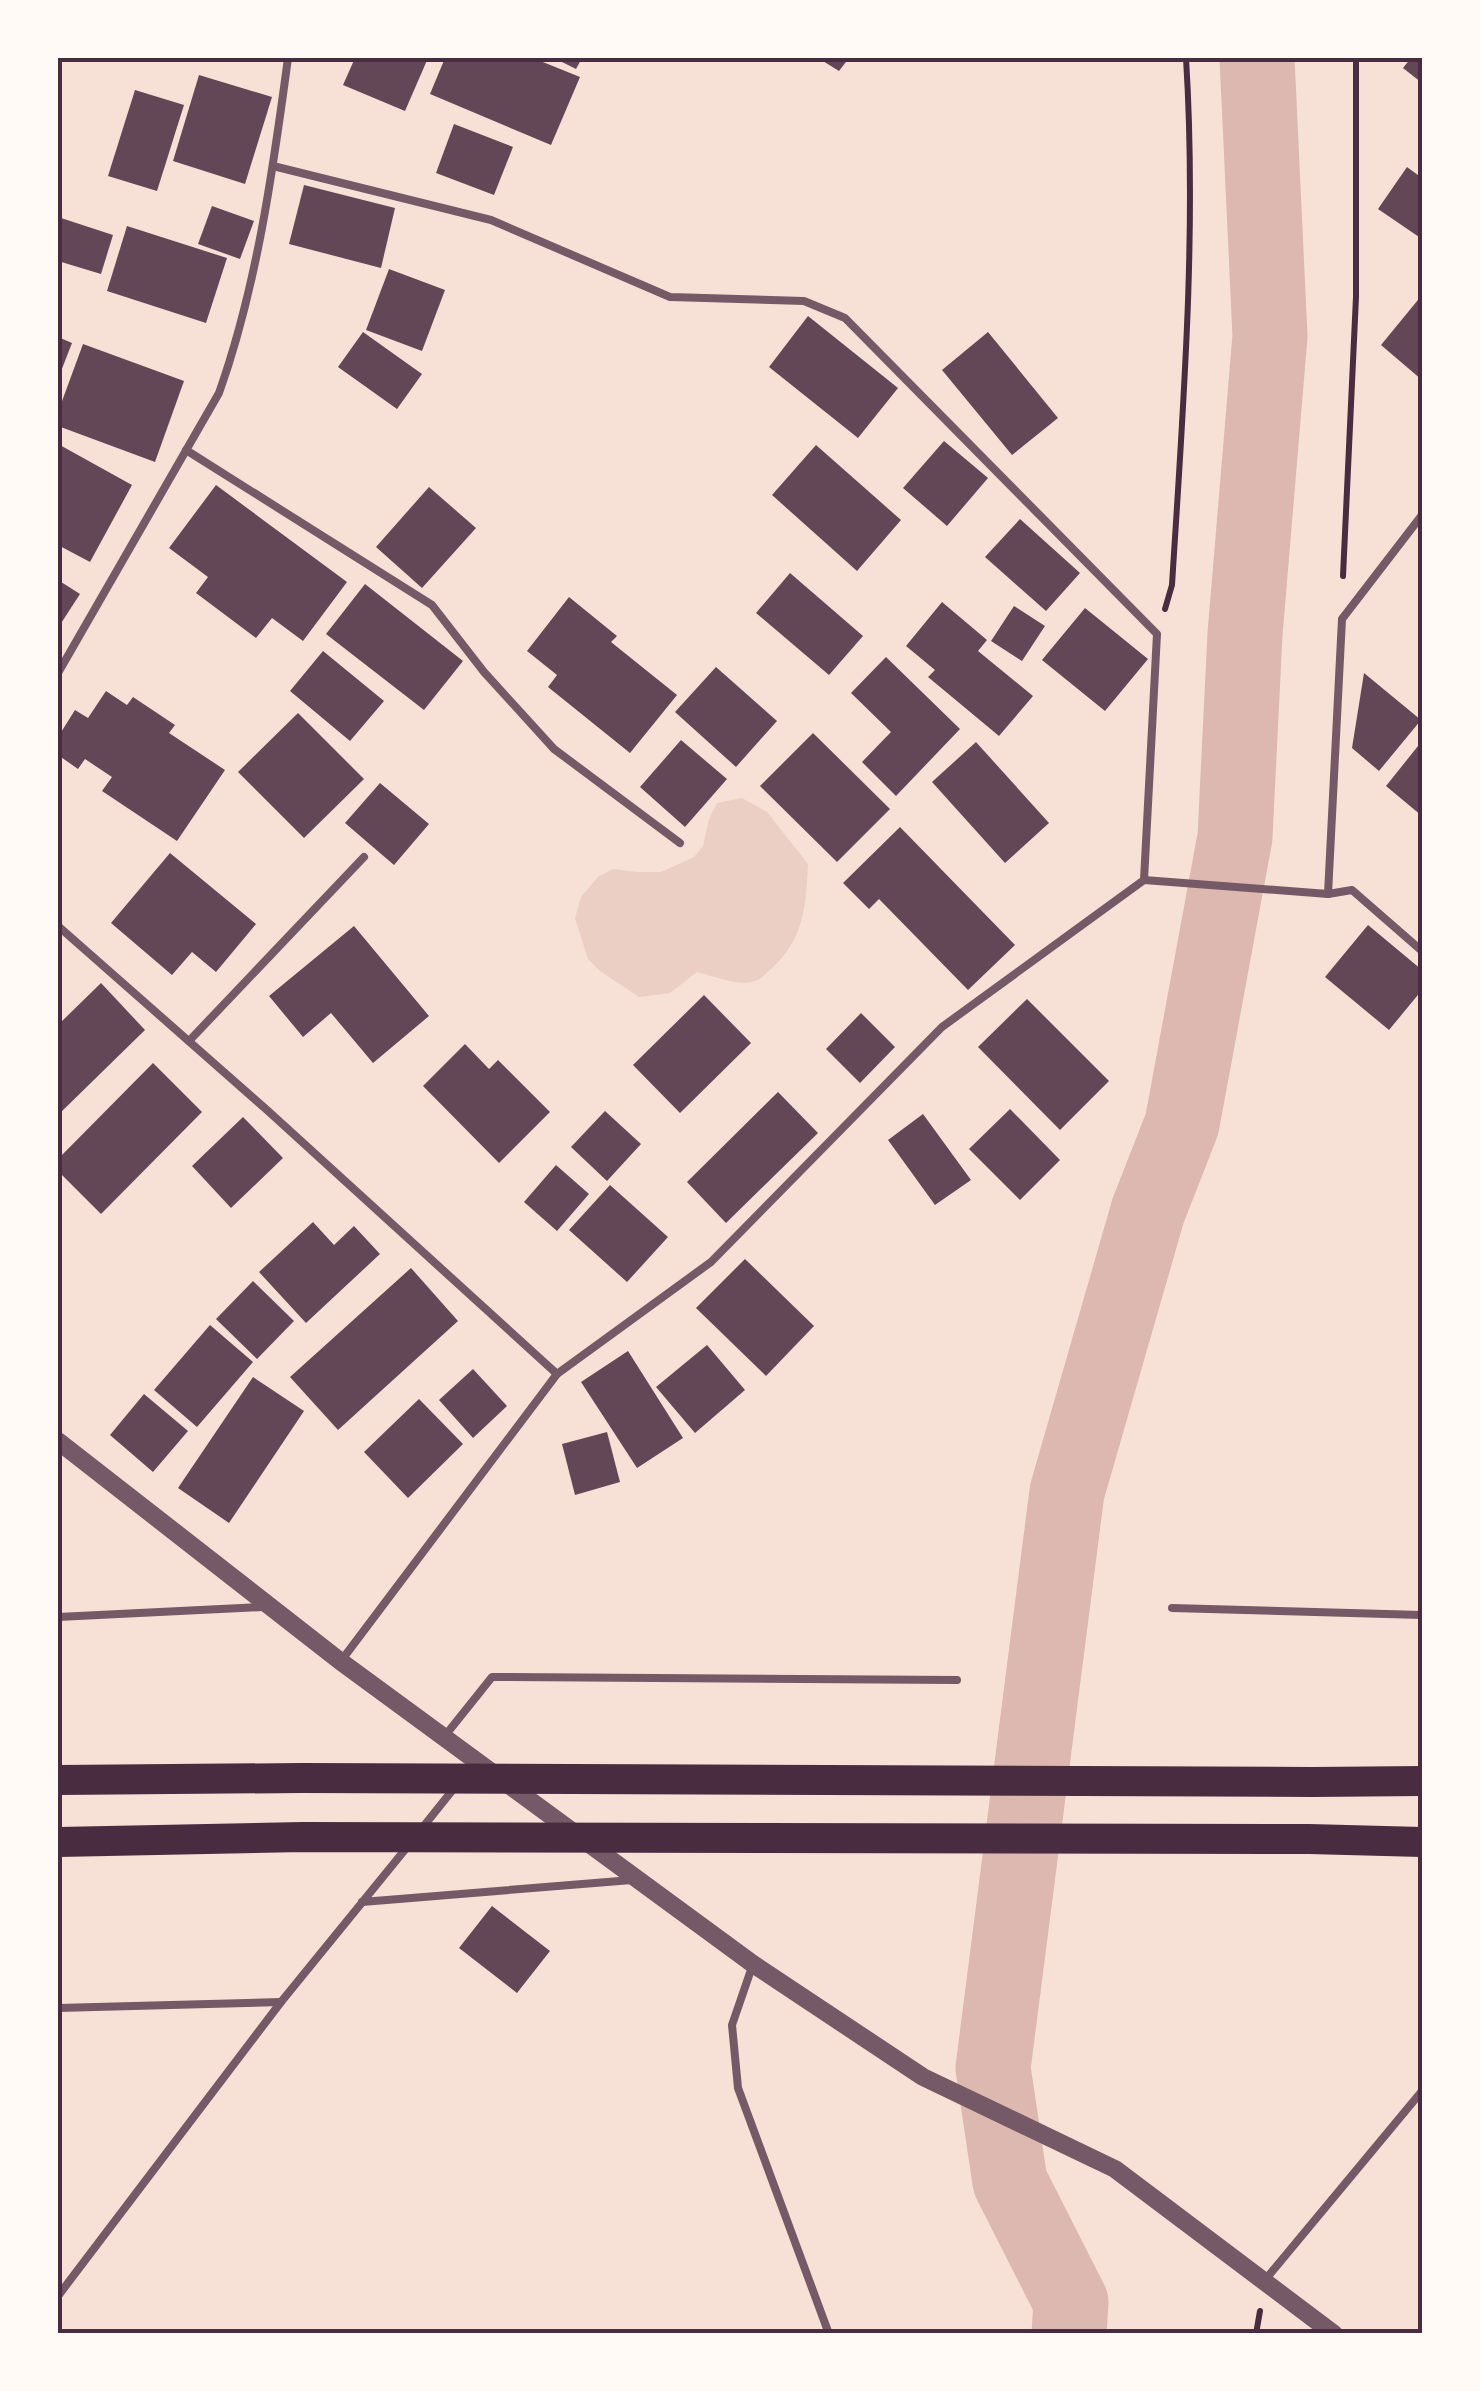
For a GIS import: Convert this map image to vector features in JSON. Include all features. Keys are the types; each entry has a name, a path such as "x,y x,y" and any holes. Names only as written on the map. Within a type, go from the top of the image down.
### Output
{"highway":[{"path":"58,1780 1422,1781"},
{"path":"58,1842 303,1837 1422,1842"}],"street":[{"path":"58,1441 340,1661 753,1964 923,2077 1115,2169 1334,2334"}],"lane":[{"path":"58,673 219,393 234,352 273,166 288,58"},
{"path":"273,166 490,220 670,296 804,301 846,318 1158,634 1144,880"},
{"path":"186,450 432,605 484,672 554,749 680,844"},
{"path":"1328,894 1342,619 1422,515"},
{"path":"189,1041 364,857"},
{"path":"340,1661 557,1374 711,1262 942,1027 1144,880 1328,894 1352,890 1422,950"},
{"path":"58,926 557,1374"},
{"path":"58,1617 268,1606"},
{"path":"1172,1608 1422,1615"},
{"path":"444,1737 492,1677 957,1680"},
{"path":"58,2296 282,2002 476,1762"},
{"path":"362,1902 638,1879"},
{"path":"753,1964 732,2025 738,2088 829,2334"},
{"path":"58,2008 282,2002"},
{"path":"1265,2280 1422,2091"}],"path":[{"path":"1158,634 1172,585 1189,306 1191,130 1186,58"},
{"path":"1342,619 1356,297 1356,58"}],"shaded area":[{"path":"742,798 767,812 808,864 804,909 790,947 758,980 736,982 697,972 670,993 639,997 588,959 575,918 581,897 598,877 613,869 661,872 694,857 703,846 717,803"}],"building":[{"path":"355,58 428,58 405,111 343,85"},
{"path":"445,58 533,58 580,77 551,145 430,94"},
{"path":"554,58 582,58 576,69"},
{"path":"818,58 849,58 839,71"},
{"path":"1411,58 1422,58 1422,83 1403,68"},
{"path":"199,75 272,97 245,184 173,161"},
{"path":"135,90 184,105 157,191 108,176"},
{"path":"454,124 513,147 494,195 436,173"},
{"path":"1407,167 1422,178 1422,239 1378,209"},
{"path":"304,185 395,208 381,268 289,244"},
{"path":"212,206 254,221 240,259 198,244"},
{"path":"58,217 113,235 101,274 58,261"},
{"path":"127,226 227,258 206,323 107,291"},
{"path":"389,269 445,290 422,351 366,330"},
{"path":"1422,295 1422,380 1381,345"},
{"path":"808,316 898,388 858,438 769,367"},
{"path":"363,332 422,374 397,409 338,367"},
{"path":"988,332 1058,418 1012,455 942,370"},
{"path":"58,337 72,343 58,379"},
{"path":"83,344 184,381 155,462 58,426 58,412"},
{"path":"944,441 988,478 947,526 903,488"},
{"path":"58,444 132,485 90,562 58,545"},
{"path":"816,445 901,520 857,571 772,495"},
{"path":"216,485 347,582 303,641 272,618 256,638 196,593 208,577 169,548"},
{"path":"429,487 476,528 422,588 376,547"},
{"path":"1020,519 1080,573 1046,611 985,557"},
{"path":"790,573 863,636 829,675 756,613"},
{"path":"58,580 80,594 58,628"},
{"path":"365,584 463,661 424,710 326,634"},
{"path":"569,597 617,636 611,642 677,695 630,753 548,687 557,675 527,651"},
{"path":"942,602 987,640 978,651 1033,696 999,736 928,677 935,670 906,646"},
{"path":"1014,606 1045,626 1022,661 991,641"},
{"path":"1085,608 1148,659 1105,711 1042,660"},
{"path":"323,651 384,701 350,741 290,691"},
{"path":"886,657 960,729 896,796 862,762 891,732 851,693"},
{"path":"716,667 777,721 736,767 675,712"},
{"path":"1364,673 1421,720 1379,771 1352,748"},
{"path":"106,691 127,705 133,697 175,725 169,733 225,770 177,841 102,791 112,777 85,759 78,769 58,755 58,737 75,710 88,718"},
{"path":"298,713 364,779 304,838 238,772"},
{"path":"813,733 890,809 837,862 760,786"},
{"path":"681,740 727,779 685,827 640,787"},
{"path":"1422,741 1422,816 1386,786"},
{"path":"976,742 1049,823 1005,863 932,782"},
{"path":"380,783 429,824 394,865 345,823"},
{"path":"900,827 1015,945 968,990 879,899 869,909 843,883"},
{"path":"170,853 256,924 216,972 192,952 172,975 111,923"},
{"path":"1368,925 1422,970 1422,990 1389,1030 1325,977"},
{"path":"354,926 429,1016 373,1063 331,1013 303,1037 269,996"},
{"path":"101,983 145,1030 58,1115 58,1025"},
{"path":"704,995 751,1043 680,1113 633,1065"},
{"path":"1027,999 1109,1081 1060,1130 978,1047"},
{"path":"861,1013 895,1047 860,1083 826,1049"},
{"path":"465,1044 489,1069 498,1060 550,1112 499,1163 423,1086"},
{"path":"153,1063 202,1112 101,1214 58,1171 58,1159"},
{"path":"778,1092 818,1133 726,1223 687,1182"},
{"path":"1010,1109 1060,1160 1020,1200 969,1149"},
{"path":"605,1111 641,1144 607,1181 571,1147"},
{"path":"923,1114 971,1180 935,1205 888,1140"},
{"path":"243,1117 283,1158 231,1208 192,1166"},
{"path":"556,1165 589,1194 557,1231 524,1202"},
{"path":"610,1185 668,1237 627,1282 569,1230"},
{"path":"313,1222 334,1245 354,1226 380,1254 306,1323 259,1272"},
{"path":"745,1259 814,1326 766,1376 696,1308"},
{"path":"411,1268 458,1321 338,1430 290,1377"},
{"path":"253,1281 294,1321 257,1359 216,1319"},
{"path":"210,1325 253,1362 197,1427 154,1390"},
{"path":"707,1345 745,1390 695,1433 656,1387"},
{"path":"628,1351 683,1438 637,1468 581,1382"},
{"path":"473,1369 507,1406 473,1438 439,1400"},
{"path":"253,1377 304,1411 229,1523 178,1488"},
{"path":"144,1394 188,1431 153,1472 110,1435"},
{"path":"419,1399 463,1444 408,1498 364,1452"},
{"path":"607,1432 620,1482 575,1495 562,1444"},
{"path":"492,1906 550,1951 517,1993 459,1948"}],"waterway":[{"path":"1069,2334 1071,2302 1010,2182 993,2068 1067,1492 1148,1211 1182,1124 1235,837 1245,634 1270,336 1257,58"}]}
